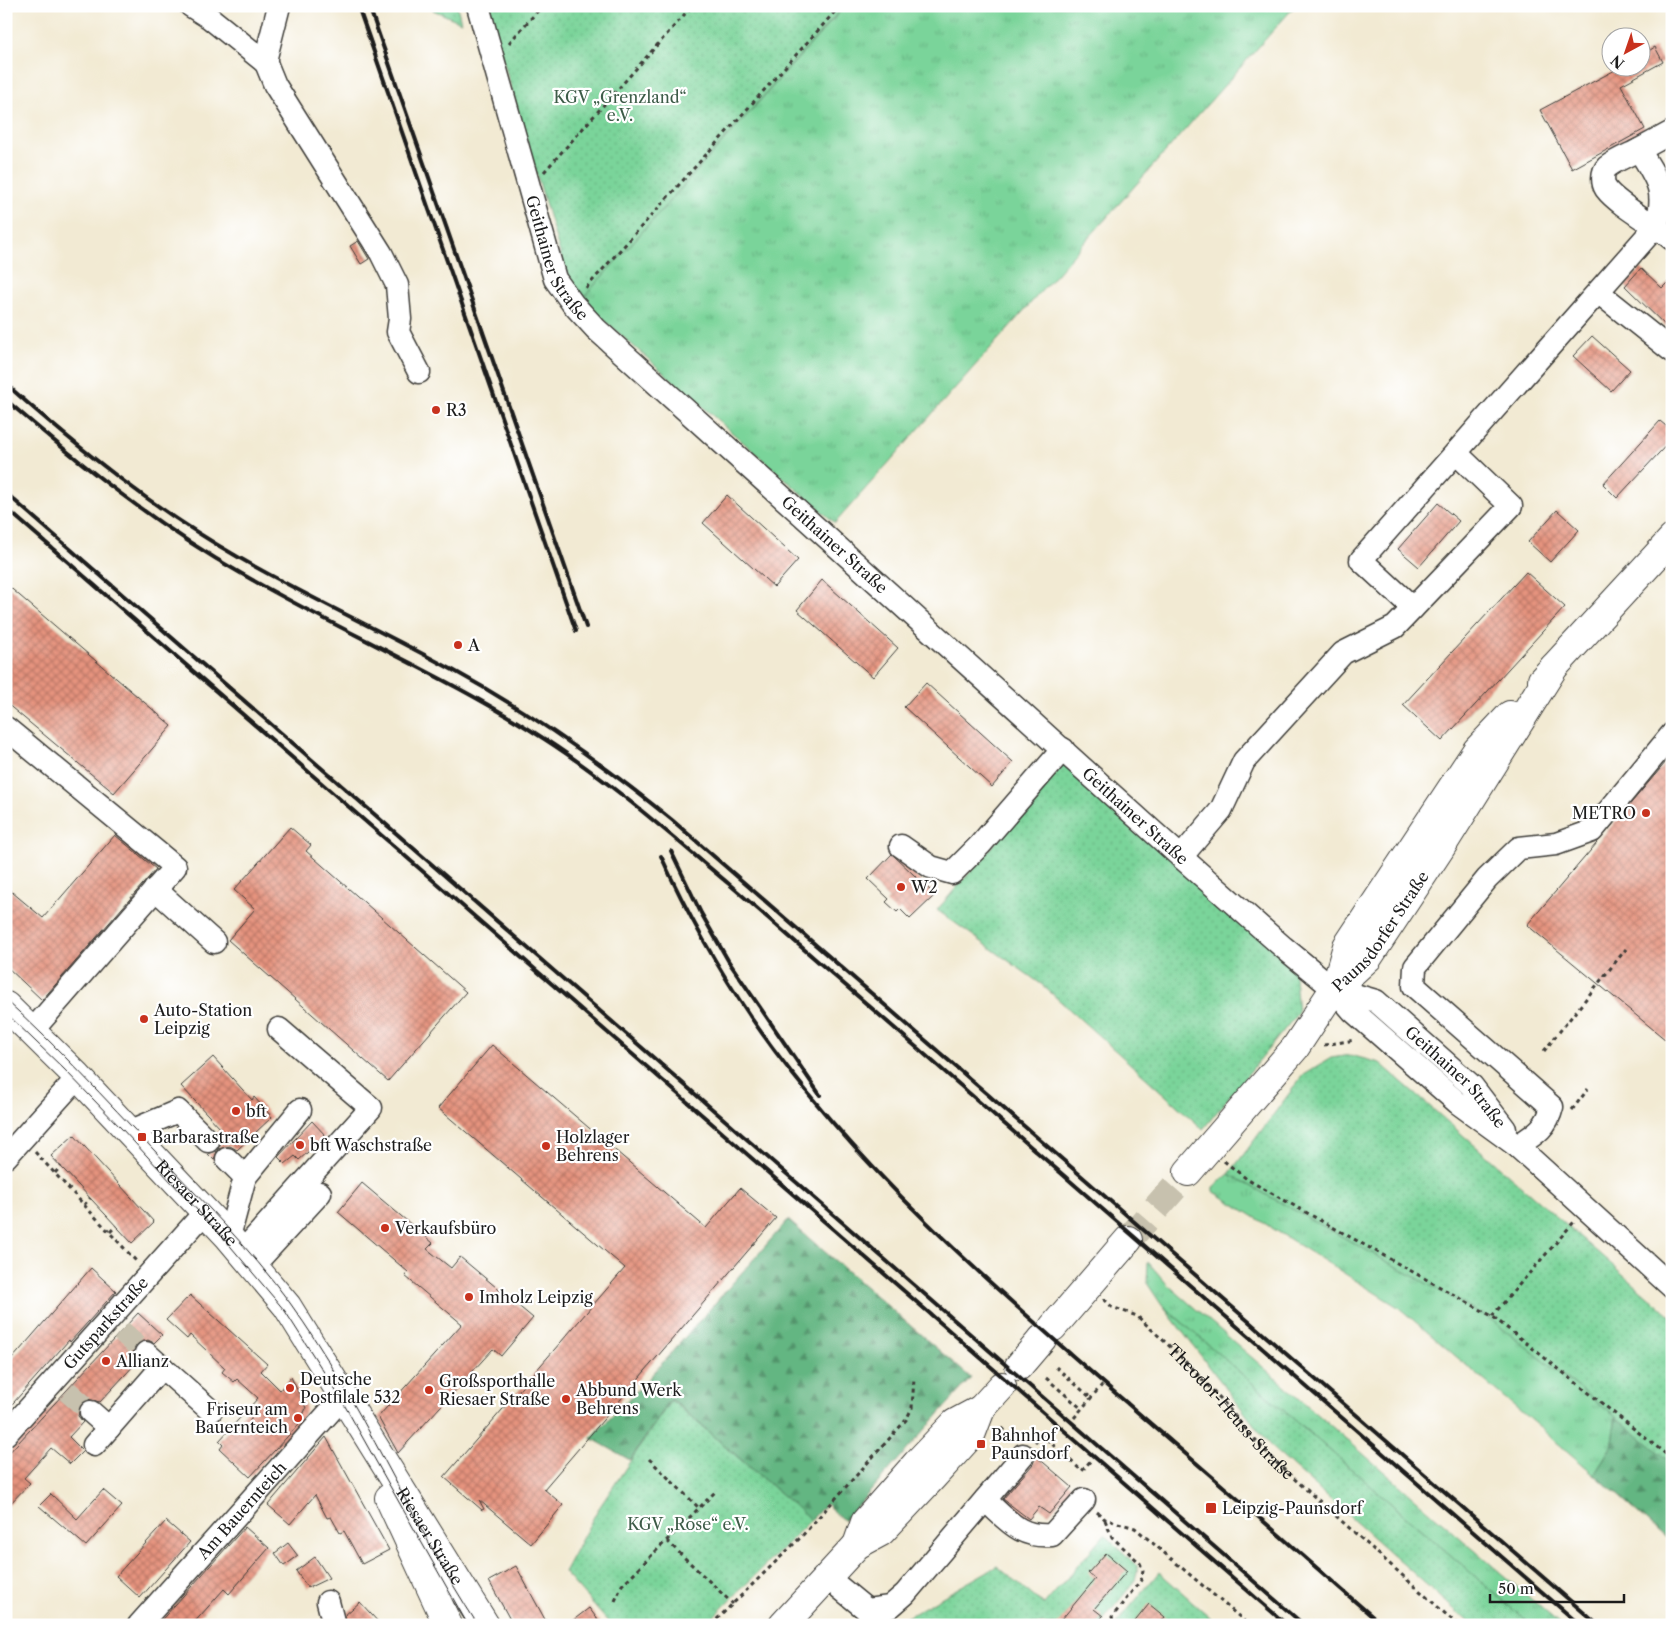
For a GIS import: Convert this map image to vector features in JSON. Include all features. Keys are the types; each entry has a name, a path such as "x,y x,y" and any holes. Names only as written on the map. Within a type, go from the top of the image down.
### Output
{"main road":[{"name":"Paunsdorfer Straße","path":"1334,989 1368,958 1440,849 1554,667 1672,539"},
{"path":"1188,1172 1295,1048 1334,989"},
{"name":"Riesaer Straße","path":"6,1006 78,1077 205,1212 287,1306 485,1625"},
{"path":"783,1625 857,1545 865,1522 904,1478 955,1423 981,1410 1128,1240"},
{"name":"Riesaer Straße","path":"343,1397 448,1625"}],"street":[{"path":"191,6 210,18 266,63 275,84 382,253 397,285 400,319 398,332 419,372"},
{"path":"266,63 271,32 279,6"},
{"name":"Geithainer Straße","path":"478,6 555,279 573,304 603,335 1182,856 1334,989 1376,1000 1472,1086 1517,1146 1672,1287"},
{"path":"1664,233 1636,214 1606,188 1602,176 1606,168 1672,132"},
{"path":"1639,150 1656,177 1663,205 1664,233"},
{"path":"1413,608 1361,560 1598,292 1664,233"},
{"path":"1598,292 1672,351"},
{"path":"1182,856 1221,810 1244,761 1343,653 1395,627 1511,506 1456,453"},
{"path":"6,728 175,867 32,1031"},
{"path":"1517,1146 1544,1128 1552,1107 1414,986 1416,967 1487,879 1519,848 1556,844 1592,831 1672,734"},
{"path":"902,846 931,866 952,873 980,845 1064,748"},
{"path":"155,889 214,942"},
{"path":"241,1251 371,1108 279,1030"},
{"path":"6,1157 78,1077"},
{"path":"241,1251 244,1177 300,1110"},
{"path":"129,1132 178,1111 208,1141"},
{"path":"227,1159 244,1177"},
{"path":"241,1251 320,1193"},
{"name":"Gutsparkstraße","path":"6,1434 61,1385 115,1326 149,1275 205,1212"},
{"path":"94,1445 109,1428 154,1360 211,1411"},
{"name":"Am Bauernteich","path":"139,1625 343,1397"},
{"path":"91,1412 109,1428"},
{"path":"828,1578 867,1610 890,1606 905,1594 1023,1455"},
{"path":"986,1500 1021,1532 1041,1536 1052,1535 1084,1500"},
{"path":"328,1602 334,1625"}],"path":[{"path":"494,60 542,6"},
{"path":"530,187 692,6"},
{"path":"573,304 840,6"},
{"path":"1544,1051 1626,949"},
{"path":"1295,1048 1316,1047 1338,1041 1357,1039"},
{"path":"1571,1111 1588,1089"},
{"path":"23,1139 149,1275"},
{"path":"1208,1148 1248,1180 1492,1316 1672,1459"},
{"path":"55,1173 61,1166"},
{"path":"84,1205 90,1198"},
{"path":"1492,1316 1586,1209"},
{"path":"110,1232 116,1226"},
{"name":"Theodor-Heuss-Straße","path":"1090,1284 1112,1307 1137,1316 1177,1353 1221,1399 1252,1437 1280,1466 1458,1625"},
{"path":"1056,1367 1091,1398"},
{"path":"711,1625 801,1537 906,1420 912,1408 914,1378"},
{"path":"1046,1378 1082,1409"},
{"path":"1074,1418 1102,1385"},
{"path":"242,1412 251,1420"},
{"path":"1002,1428 1007,1432"},
{"path":"1023,1455 1042,1435 1082,1471 1092,1459"},
{"path":"649,1459 699,1508"},
{"path":"614,1601 622,1585 715,1492"},
{"path":"1084,1500 1105,1519 1135,1528 1249,1625"},
{"path":"1105,1519 1112,1537 1140,1563 1143,1570 1141,1580 1112,1617 1114,1625"},
{"path":"667,1541 733,1604"}],"green space":[{"path":"432,6 457,6 461,22 433,10"},
{"name":"KGV „Grenzland“ e.V.","path":"487,6 844,6 581,300 563,263"},
{"path":"845,6 1295,6 835,523 581,300"},
{"path":"1068,759 1294,964 1298,1013 1203,1129 1041,984 937,910"},
{"path":"1350,1055 1380,1063 1672,1317 1672,1463 1489,1318 1229,1174 1303,1075 1331,1058"},
{"path":"1229,1174 1489,1318 1616,1417 1611,1447 1594,1474 1398,1307 1213,1191 1213,1187"},
{"path":"788,1220 971,1378 844,1521 826,1504 811,1520 671,1399 630,1460 591,1438 649,1378"},
{"path":"1148,1262 1167,1284 1561,1625 1531,1625 1161,1304 1147,1283"},
{"path":"1161,1304 1531,1625 1472,1625 1272,1448"},
{"name":"KGV „Rose“ e.V.","path":"671,1400 811,1520 705,1625 611,1625 564,1572 597,1511"},
{"path":"1616,1417 1672,1463 1672,1543 1594,1474 1611,1447"},
{"path":"1105,1534 1138,1567 1135,1581 1099,1625 868,1624 900,1621 997,1566 1044,1605"},
{"path":"1159,1572 1219,1625 1116,1624"}],"building":[{"path":"1655,47 1663,62 1650,69 1650,50"},
{"path":"1600,78 1634,78 1621,85 1645,129 1572,169 1540,110"},
{"path":"358,241 369,259 361,264 350,246"},
{"path":"1641,268 1662,288 1672,278 1672,332 1625,286"},
{"path":"1592,336 1630,370 1611,391 1573,356"},
{"path":"1660,421 1672,431 1672,439 1617,498 1603,484"},
{"path":"727,495 798,560 774,587 703,523"},
{"path":"1438,503 1459,521 1419,567 1398,549"},
{"path":"1557,510 1579,530 1550,562 1528,542"},
{"path":"1526,572 1565,607 1442,741 1403,705"},
{"path":"822,580 898,648 873,677 797,610"},
{"path":"6,584 172,726 114,793 6,703"},
{"path":"926,683 1013,762 992,787 904,707"},
{"path":"1672,755 1672,1045 1527,925"},
{"path":"290,827 311,845 306,851 466,992 388,1081 228,940 255,909 234,890"},
{"path":"115,835 156,869 42,1000 6,966 6,887 43,918"},
{"name":"W2","path":"892,854 935,895 910,919 900,909 897,912 886,902 889,899 868,879"},
{"path":"492,1045 706,1228 740,1188 776,1218 544,1489 563,1505 531,1544 479,1500 484,1509 482,1510 444,1477 625,1268 438,1108"},
{"name":"bft","path":"213,1057 252,1100 254,1097 272,1117 237,1150 230,1146 218,1149 221,1138 217,1132 221,1129 181,1086"},
{"name":"bft Waschstraße","path":"312,1121 326,1136 299,1160 295,1156 285,1164 278,1157"},
{"path":"74,1135 154,1222 132,1243 51,1156"},
{"name":"bft","path":"218,1149 214,1160 208,1154 217,1151"},
{"path":"362,1183 433,1243 427,1249 451,1268 460,1257 533,1318 501,1356 493,1349 398,1453 378,1417 462,1324 405,1276 408,1272 338,1212"},
{"path":"91,1268 116,1291 70,1342 69,1340 6,1411 6,1366"},
{"path":"190,1295 267,1364 261,1371 280,1390 291,1377 306,1408 300,1423 250,1477 220,1449 223,1445 219,1441 258,1398 237,1379 234,1382 222,1372 225,1368 190,1335 187,1339 166,1320"},
{"path":"138,1313 162,1335 154,1343 148,1340 137,1344 133,1351 137,1362 100,1402 87,1399 81,1404 78,1416 83,1422 69,1437 83,1451 70,1464 51,1448 24,1478 30,1483 6,1508 6,1456"},
{"path":"326,1437 389,1550 362,1564 344,1531 340,1533 331,1517 327,1518 315,1495 290,1524 268,1505"},
{"path":"1036,1456 1072,1487 1049,1514 1039,1507 1029,1519 1003,1499 1033,1464"},
{"path":"103,1490 122,1506 86,1546 39,1506 51,1494 77,1519"},
{"path":"166,1521 190,1542 140,1598 116,1576"},
{"path":"245,1527 269,1548 229,1594 224,1589 192,1625 157,1625"},
{"path":"288,1543 298,1556 284,1566 275,1553"},
{"path":"1106,1553 1127,1571 1094,1609 1103,1616 1096,1625 1057,1625 1095,1579 1088,1573"},
{"path":"315,1557 329,1578 308,1588 296,1571"},
{"path":"516,1566 548,1625 513,1625 489,1581"},
{"path":"360,1602 381,1625 347,1625 345,1615"},
{"path":"1149,1604 1165,1617 1159,1625 1132,1625"},
{"path":"589,1608 602,1625 567,1625"}],"tunnel":[{"path":"1128,1240 1188,1172"},
{"path":"121,1331 146,1353"},
{"path":"67,1391 91,1412"}],"tram line":[{"path":"6,1000 63,1055 206,1205 275,1283 341,1381 430,1545 478,1625"},
{"path":"6,1013 121,1128 226,1241 285,1311 341,1399 468,1625"}],"railway":[{"path":"358,6 576,631"},
{"path":"369,6 586,627"},
{"path":"6,384 89,454 176,519 264,572 480,685 565,739 646,799 1598,1625"},
{"path":"6,400 91,471 180,536 242,574 318,616 434,675 509,717 594,773 729,884 1580,1625"},
{"path":"6,493 1304,1625"},
{"path":"6,508 1287,1625"},
{"path":"671,851 701,913 729,962 820,1095"},
{"path":"661,856 703,939 752,1019 792,1073 880,1175 977,1270 1077,1360 1382,1625"}],"place":[{"name":"R3","path":"436,410"},
{"name":"A","path":"458,645"},
{"name":"METRO","path":"1646,813"},
{"name":"W2","path":"901,887"},
{"name":"Auto-Station Leipzig","path":"144,1019"},
{"name":"bft","path":"236,1111"},
{"name":"Barbarastraße","path":"142,1137"},
{"name":"bft Waschstraße","path":"300,1145"},
{"name":"Holzlager Behrens","path":"546,1146"},
{"name":"Verkaufsbüro","path":"385,1228"},
{"name":"Imholz Leipzig","path":"469,1297"},
{"name":"Allianz","path":"106,1361"},
{"name":"Deutsche Postfilale 532","path":"290,1388"},
{"name":"Großsporthalle Riesaer Straße","path":"429,1390"},
{"name":"Abbund Werk Behrens","path":"566,1399"},
{"name":"Friseur am Bauernteich","path":"298,1418"},
{"name":"Bahnhof Paunsdorf","path":"981,1444"},
{"name":"Leipzig-Paunsdorf","path":"1211,1508"}]}
